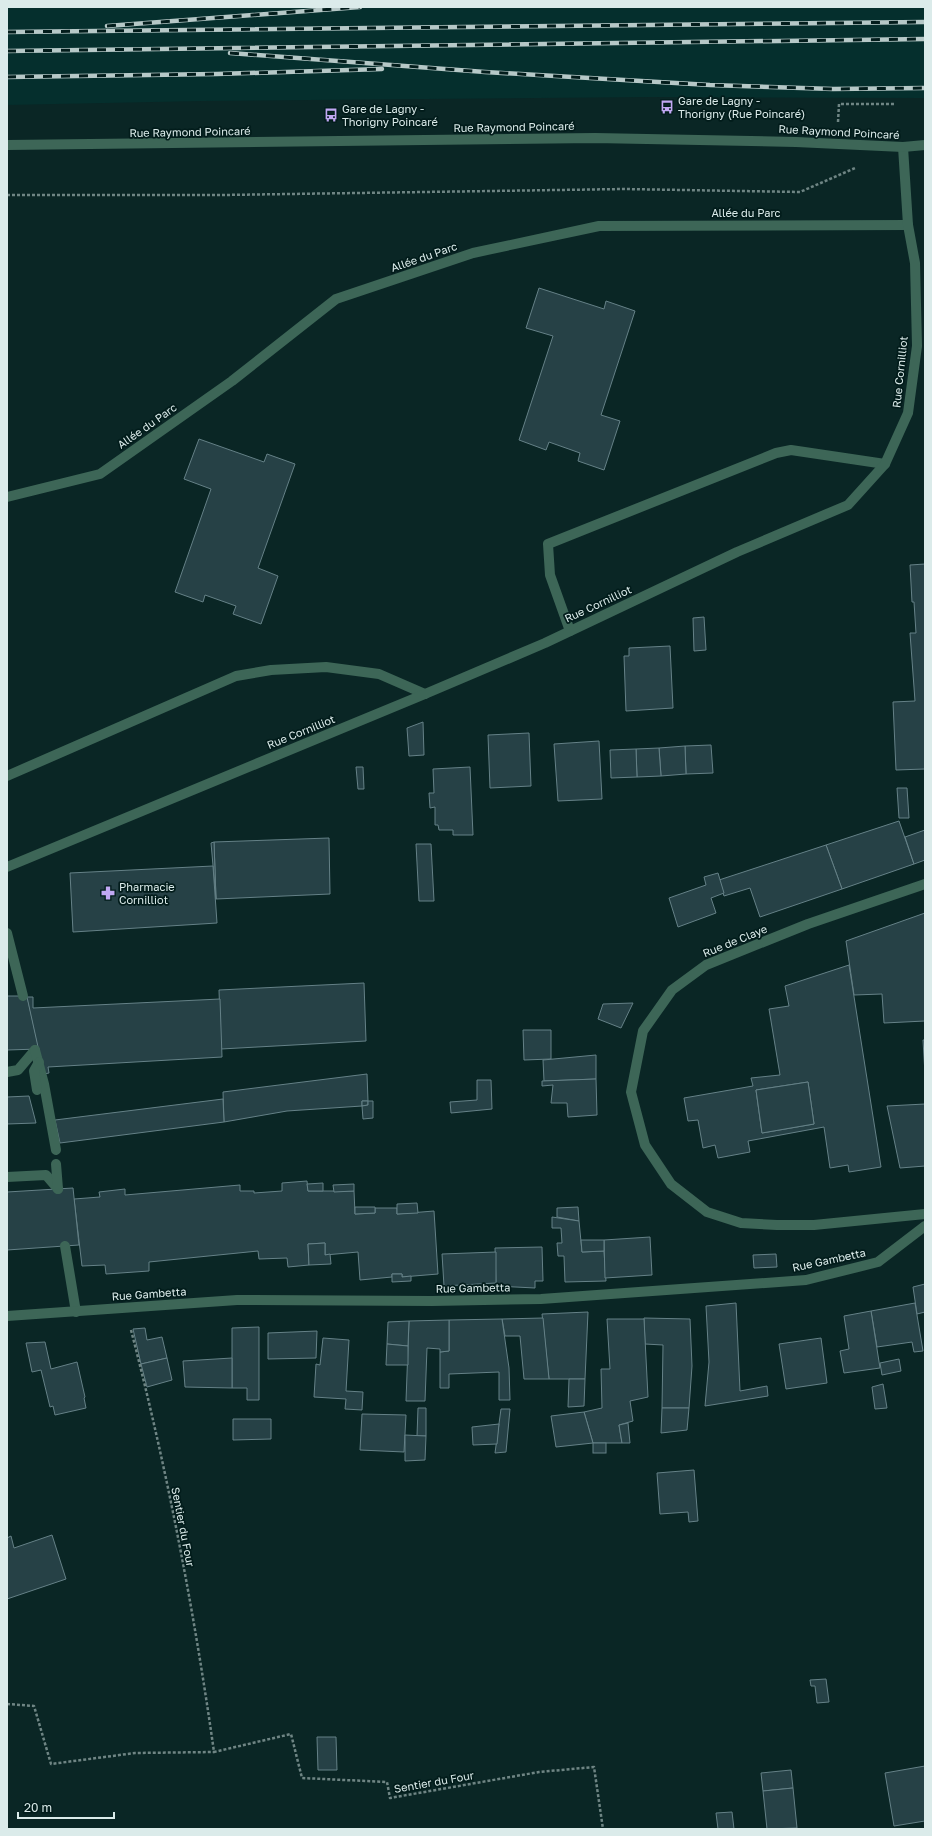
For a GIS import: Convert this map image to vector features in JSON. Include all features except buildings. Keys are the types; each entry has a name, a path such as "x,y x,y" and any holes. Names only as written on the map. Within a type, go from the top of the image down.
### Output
{"street":[{"name":"Rue Raymond Poincaré","path":"7,145 595,138 796,142 902,147 925,145"},
{"name":"Rue Cornilliot","path":"7,867 425,694 570,631 738,552 848,505 885,464 908,413 917,346 915,263 908,225 902,147"},
{"name":"Allée du Parc","path":"7,497 100,474 232,382 336,299 473,253 599,226 908,225"},
{"path":"570,631 550,575 548,544 776,453 791,450 885,464"},
{"path":"7,776 236,676 271,670 326,667 379,674 425,694"},
{"name":"Rue de Claye","path":"925,884 808,924 706,965 700,969 672,990 643,1031 631,1092 645,1145 671,1184 707,1212 741,1223 777,1225 814,1225 925,1214"},
{"path":"7,934 23,996"},
{"path":"7,1072 18,1070 35,1050 56,1150"},
{"path":"38,1062 34,1071 38,1090"},
{"path":"7,1177 46,1175 58,1189 56,1164"},
{"name":"Rue Gambetta","path":"7,1316 237,1300 432,1301 541,1299 806,1280 878,1262 925,1226"},
{"path":"65,1246 76,1312"}],"path":[{"path":"850,104 895,104"},
{"path":"7,195 223,195 624,188 800,192 859,166"},
{"name":"Sentier du Four","path":"125,1308 156,1426 196,1632 214,1752"},
{"name":"Sentier du Four","path":"7,1704 34,1706 51,1764 135,1753 214,1752 291,1734 302,1778 387,1782 390,1798 539,1772 594,1767 603,1829"}],"shaded area":[{"path":"7,7 925,7 925,98 651,97 202,101 7,105"}],"railway":[{"path":"107,26 360,7"},
{"path":"7,32 925,22"},
{"path":"7,51 925,39"},
{"path":"230,53 485,72 710,85 833,89 925,88"},
{"path":"7,77 217,74 382,69"}],"place":[{"name":"Gare de Lagny - Thorigny (Rue Poincaré)","path":"667,107"},
{"name":"Gare de Lagny - Thorigny Poincaré","path":"331,115"},
{"name":"Pharmacie Cornilliot","path":"108,893"}]}
